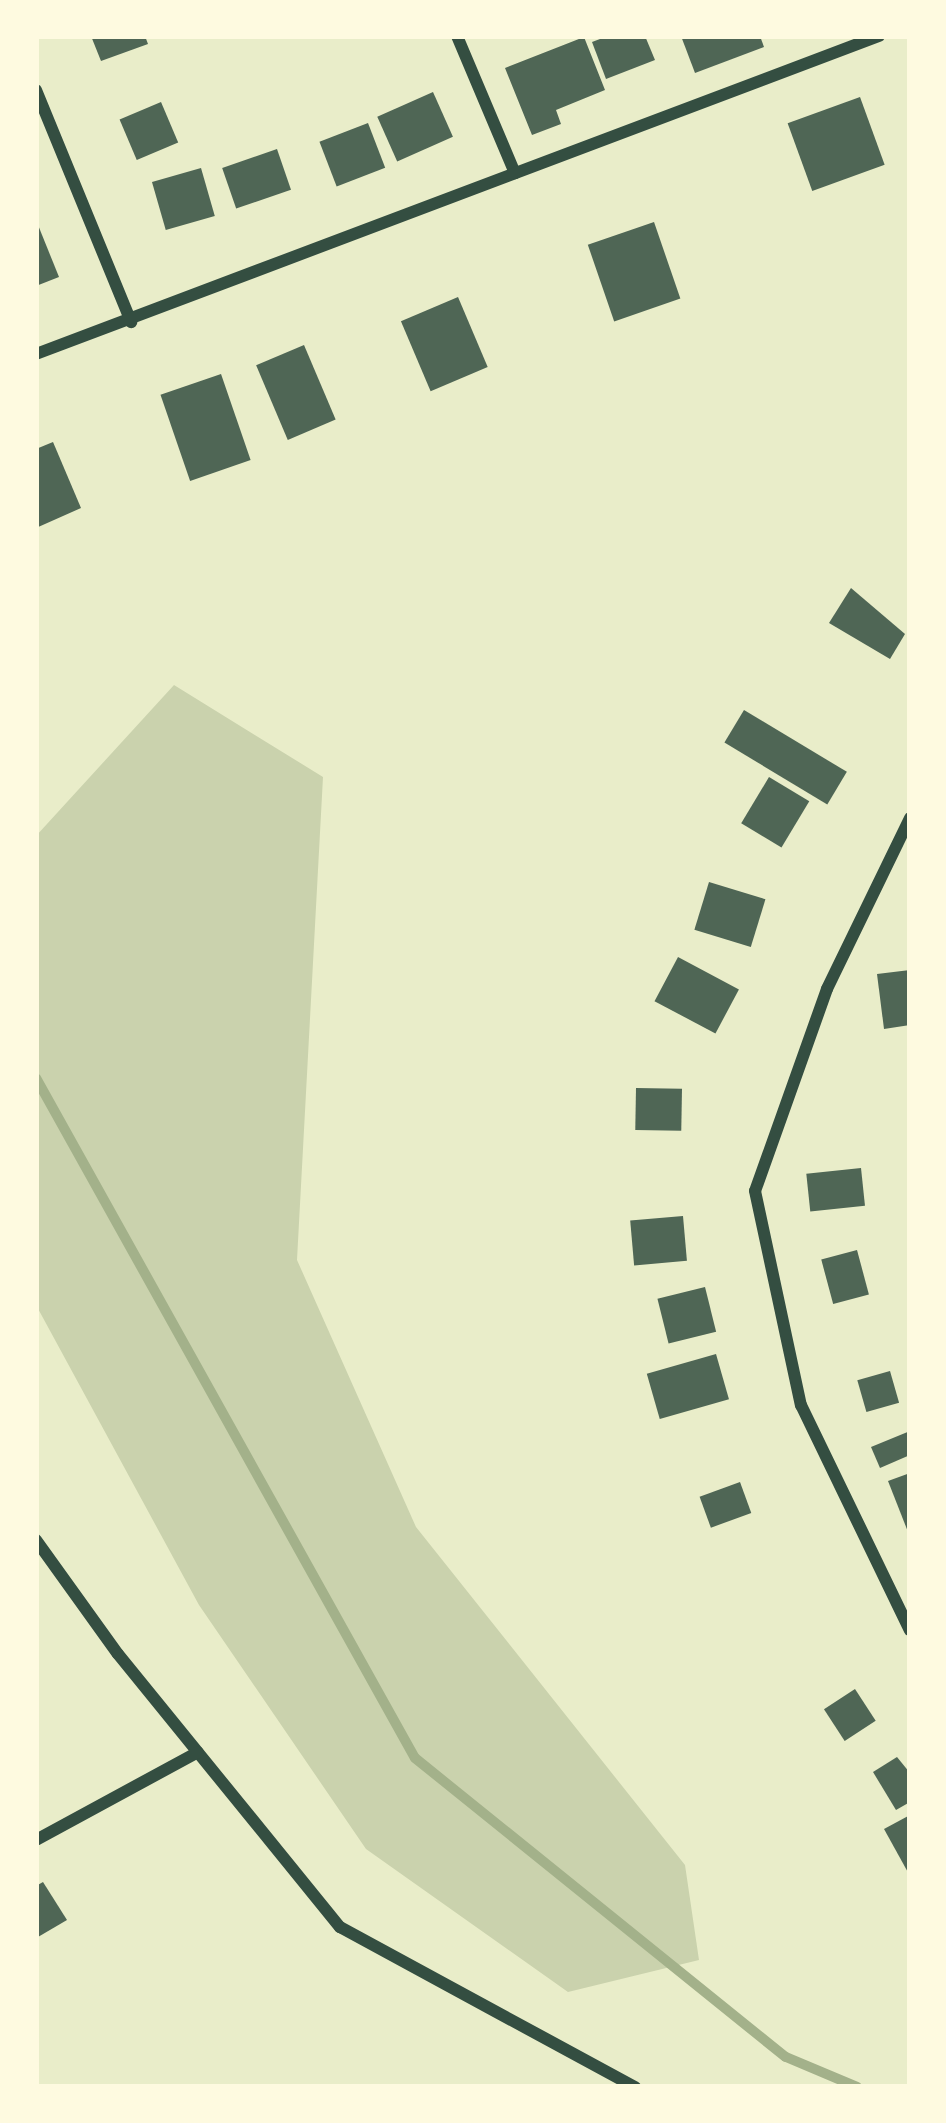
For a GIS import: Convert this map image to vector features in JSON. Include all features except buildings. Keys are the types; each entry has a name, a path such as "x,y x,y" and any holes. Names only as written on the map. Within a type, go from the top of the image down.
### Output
{"street":[{"path":"457,36 515,173"},
{"path":"36,354 879,36"},
{"path":"36,90 131,322"},
{"path":"910,818 827,989 755,1191 801,1405 910,1630"},
{"path":"36,1540 340,1927 635,2087"},
{"path":"36,1840 198,1752"}],"green space":[{"path":"174,685 323,777 297,1260 416,1527 685,1865 699,1960 568,1992 366,1849 199,1605 36,1305 36,836"}],"waterway":[{"path":"36,1078 415,1758 786,2057 857,2087"}]}
